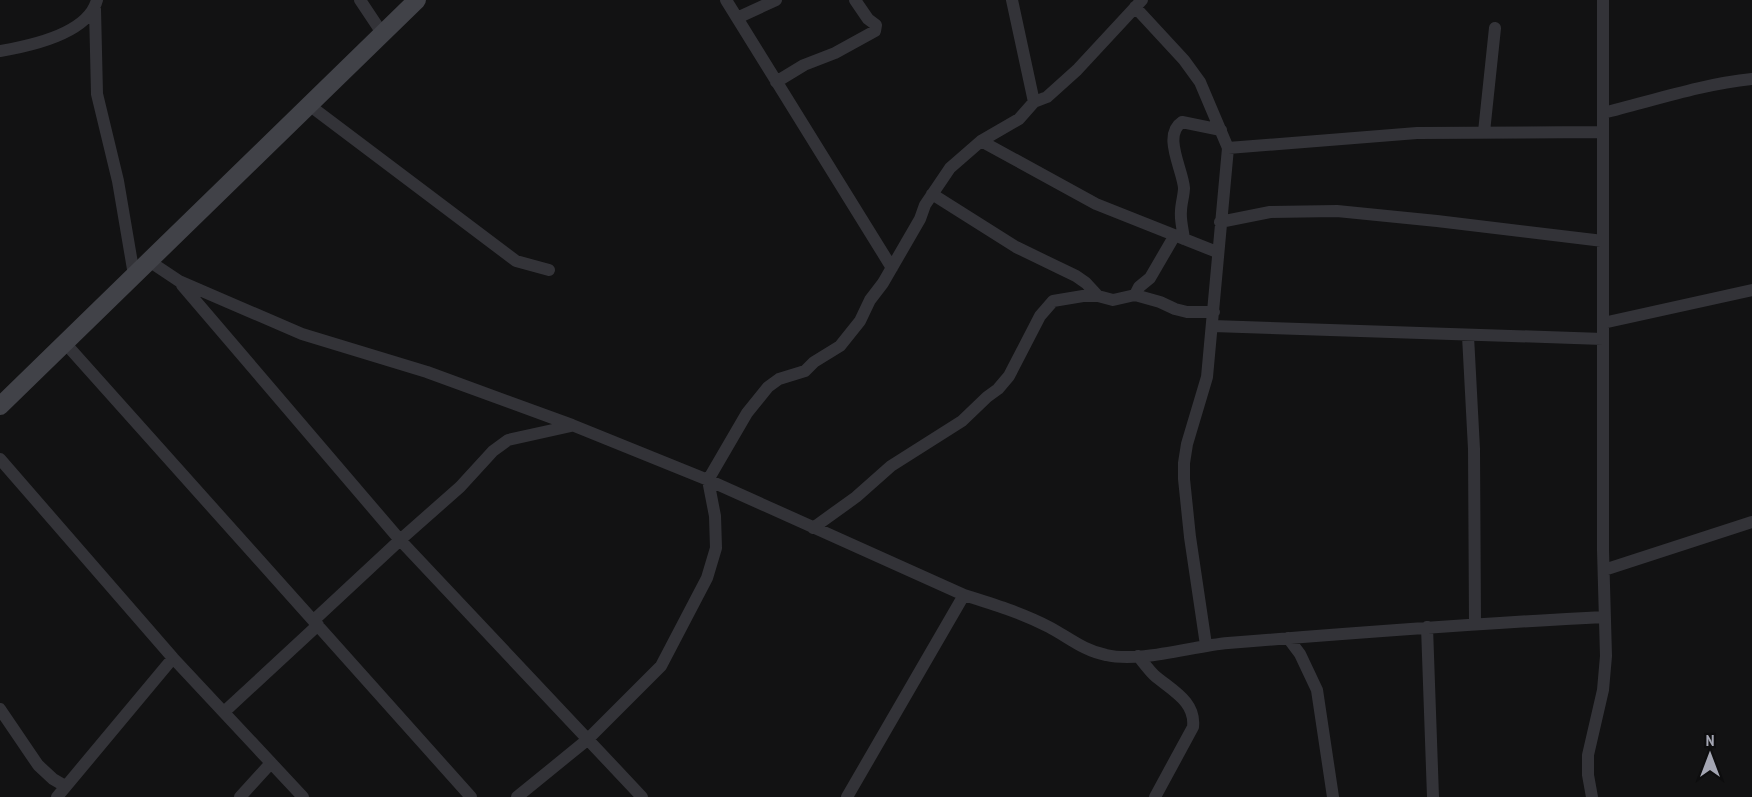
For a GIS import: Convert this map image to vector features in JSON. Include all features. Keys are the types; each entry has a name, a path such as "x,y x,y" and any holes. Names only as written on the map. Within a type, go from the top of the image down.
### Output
{"street":[{"path":"360,0 382,33"},
{"path":"0,406 417,0"},
{"path":"726,0 892,268"},
{"path":"737,18 776,0"},
{"path":"776,82 804,65 835,53 875,31 876,25 868,19 855,0"},
{"path":"1012,0 1034,102"},
{"path":"1592,797 1588,775 1588,755 1603,690 1606,656 1604,617 1603,0"},
{"path":"517,797 587,740 661,666 707,578 716,548 716,516 708,480 747,413 768,387 779,379 805,371 814,362 840,346 860,321 870,300 892,268 920,219 925,205 950,168 981,141 1019,119 1034,102 1047,97 1077,70 1138,3 1200,82 1228,148 1207,377 1187,444 1184,479 1206,645"},
{"path":"0,51 28,46 74,28 96,4"},
{"path":"96,4 97,94 118,181 134,275"},
{"path":"1484,132 1495,28"},
{"path":"1603,113 1692,90 1752,79"},
{"path":"309,105 516,261 549,270"},
{"path":"1135,295 1179,237 1184,187 1174,144 1174,131 1182,122 1221,130"},
{"path":"1228,148 1417,133 1603,132"},
{"path":"981,141 1096,204 1217,252"},
{"path":"932,194 1016,247 1076,276 1098,296"},
{"path":"1220,222 1270,213 1338,212 1437,221 1603,241"},
{"path":"149,261 179,281 302,334 427,372 708,480 964,595 1008,609 1040,623 1083,648 1107,656 1138,656 1206,645 1475,623 1604,617"},
{"path":"179,281 400,540 642,797"},
{"path":"1603,323 1752,290"},
{"path":"813,528 856,497 891,466 962,422 998,389 1009,376 1040,316 1053,301 1069,297 1098,296 1113,300 1135,295 1187,312 1214,312"},
{"path":"1213,326 1603,339"},
{"path":"1468,336 1474,449 1475,623"},
{"path":"65,343 471,797"},
{"path":"224,712 400,540 460,487 493,451 508,440 572,426"},
{"path":"0,459 173,658 303,797"},
{"path":"1604,570 1752,522"},
{"path":"847,797 964,595"},
{"path":"1427,627 1433,797"},
{"path":"1288,638 1300,654 1317,690 1333,797"},
{"path":"1138,656 1153,674 1183,699 1194,717 1193,727 1155,797"},
{"path":"57,797 173,658"},
{"path":"0,709 38,765 53,779 65,786"},
{"path":"240,797 272,763"}]}
